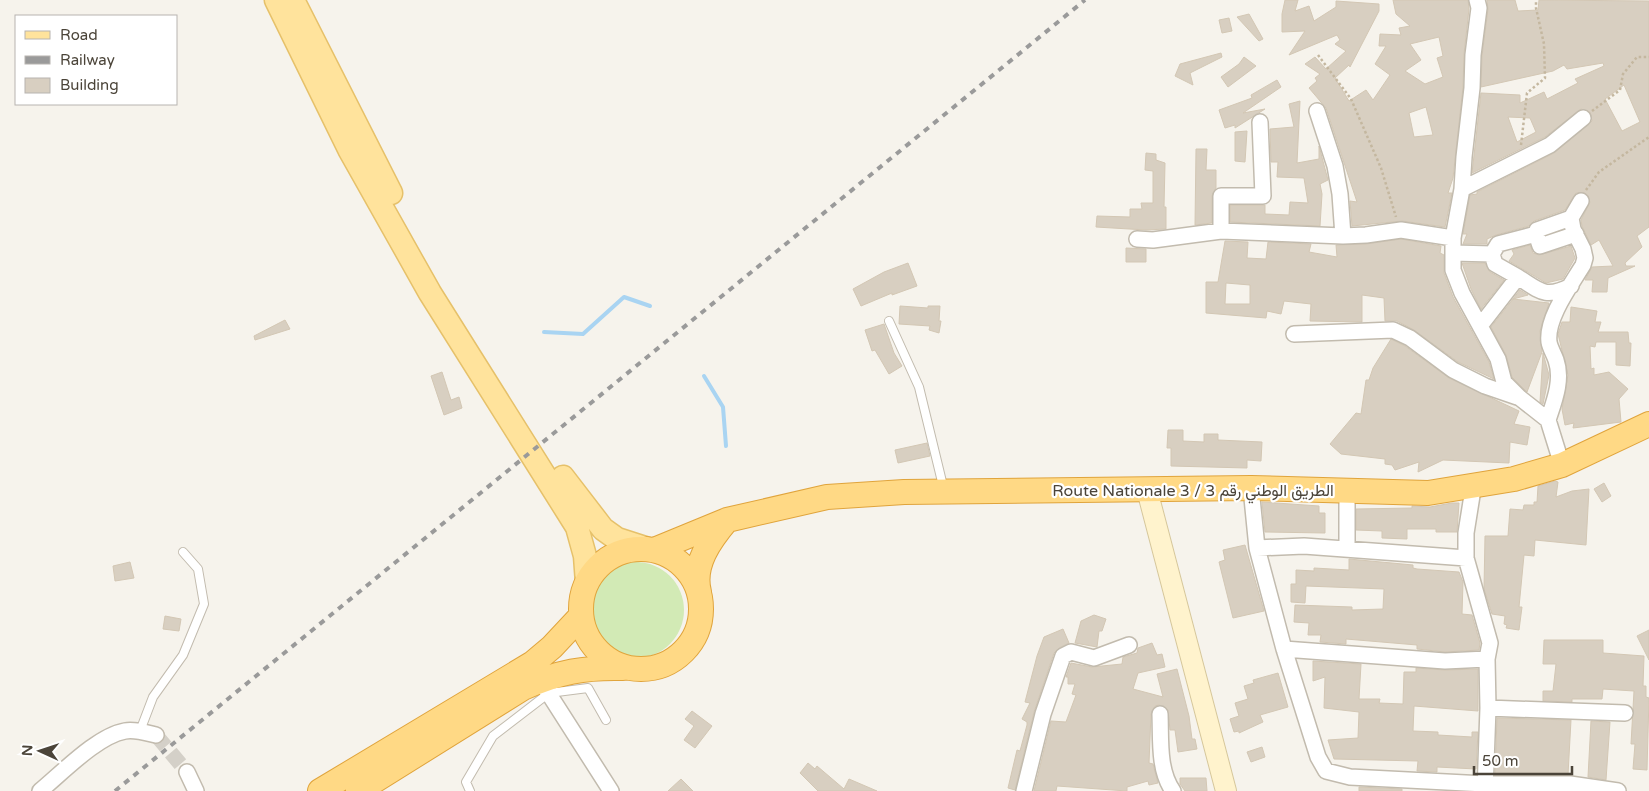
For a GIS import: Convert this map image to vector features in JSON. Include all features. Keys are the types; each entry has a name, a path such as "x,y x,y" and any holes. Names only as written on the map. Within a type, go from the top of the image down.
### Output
{"highway":[{"name":"Route Nationale 3 / الطريق الوطني رقم 3","path":"727,520 827,497 944,492 1251,488 1428,493 1514,478 1562,465 1649,424"},
{"path":"625,668 600,654 591,643 581,616 582,599 587,583 602,563 612,556 630,550 651,550 727,520"},
{"path":"358,791 523,688 545,687 589,667 646,670 667,664 684,652 696,634 701,613 696,580 704,553 714,535 727,520"},
{"path":"651,550 677,561 686,569 699,592"},
{"path":"320,791 533,663 552,647 581,616"}],"main road":[{"path":"276,0 349,149 430,293 577,527 585,556 587,583"},
{"path":"294,0 364,142 442,287 547,455 581,504 603,530 617,539 651,550"},
{"path":"1147,490 1226,791"}],"street":[{"path":"1477,0 1479,8 1462,189 1453,245 1453,270 1498,359 1504,382 1520,398 1548,420 1562,465"},
{"path":"1317,111 1335,166 1340,194 1342,236"},
{"path":"1462,189 1550,145 1583,118"},
{"path":"1221,231 1221,196 1263,196 1260,122"},
{"path":"1576,234 1540,246 1536,230 1571,218 1581,201"},
{"path":"1548,420 1557,394 1558,375 1557,361 1549,342 1550,328 1558,305 1571,286 1585,258 1571,218"},
{"path":"1137,239 1153,240 1221,231 1342,236 1401,230 1492,254"},
{"path":"1536,234 1498,244 1492,254 1495,264 1544,294 1557,292 1571,286"},
{"path":"1480,326 1518,277"},
{"path":"1294,334 1393,330 1410,338 1461,374 1485,386 1520,398"},
{"path":"1474,484 1466,533 1466,558 1490,643 1487,659 1488,708 1485,787"},
{"path":"1251,488 1257,548 1284,649 1321,766 1326,772 1385,785 1485,787 1570,784 1618,791"},
{"path":"1346,548 1347,491"},
{"path":"1257,548 1304,546 1346,548 1466,558"},
{"path":"1024,791 1043,714 1063,656 1070,652 1094,658 1129,646"},
{"path":"1284,649 1445,660 1487,659"},
{"path":"545,687 611,791"},
{"path":"1488,708 1626,713"},
{"path":"1160,714 1165,775 1173,791"},
{"path":"40,791 101,742 125,731 140,731 156,735"},
{"path":"187,772 196,791"}],"lane":[{"path":"889,321 919,387 944,492"},
{"path":"140,731 153,697 183,655 204,604 198,569 183,552"},
{"path":"470,791 466,782 493,736 545,687 588,688 606,720"}],"path":[{"path":"1520,159 1527,93 1545,78 1544,44 1536,0"},
{"path":"1318,55 1351,99 1381,168 1401,230"},
{"path":"1583,118 1620,90 1623,74 1637,57 1649,56"},
{"path":"1581,201 1590,183 1599,172 1649,137"}],"green space":[{"path":"636,562 654,566 670,576 680,592 684,610 680,628 670,644 654,654 636,658 618,654 602,644 592,628 588,610 592,592 602,576 618,566"}],"building":[{"path":"1285,0 1298,0 1295,11 1309,6 1314,21 1336,7 1336,1 1379,4 1379,11 1350,67 1349,65 1335,78 1349,101 1366,90 1373,100 1390,75 1375,64 1386,46 1379,46 1380,34 1401,35 1399,28 1410,26 1396,14 1393,0 1468,0 1469,9 1464,54 1463,87 1453,178 1448,193 1452,193 1445,227 1402,221 1352,226 1350,201 1357,202 1326,108 1309,88 1317,81 1315,78 1320,74 1305,64 1315,57 1326,69 1346,51 1335,44 1340,40 1337,35 1289,55 1305,31 1282,32 1282,14","holes":["1439,37 1443,56 1437,58 1443,77 1425,84 1405,71 1421,60 1410,44","1426,107 1433,135 1414,137 1409,113"]},
{"path":"1487,0 1515,0 1518,11 1538,10 1539,0 1649,1 1649,227 1637,236 1642,247 1625,263 1626,266 1635,266 1608,278 1607,292 1592,292 1593,280 1585,280 1592,267 1613,266 1599,240 1591,245 1582,226 1581,220 1590,202 1585,193 1576,193 1565,210 1534,221 1529,226 1496,235 1487,239 1487,244 1463,244 1467,234 1463,234 1470,195 1477,194 1477,192 1554,153 1592,121 1590,112 1581,109 1545,137 1472,173 1481,93 1520,95 1520,103 1544,92 1547,99 1578,83 1575,79 1604,66 1603,63 1567,69 1564,65 1553,71 1481,87 1482,56 1488,9","holes":["1624,85 1640,122 1622,131 1605,99","1508,117 1530,118 1536,132 1517,142"]},
{"path":"1249,14 1263,39 1259,41 1237,17"},
{"path":"1229,18 1232,31 1222,33 1219,20"},
{"path":"1221,53 1222,57 1190,73 1193,85 1175,76 1180,64"},
{"path":"1244,57 1256,66 1228,87 1221,77 1239,64"},
{"path":"1277,80 1281,87 1243,113 1265,109 1235,128 1235,125 1225,128 1219,110 1252,98 1251,95"},
{"path":"1300,101 1297,163 1319,159 1319,146 1328,180 1320,184 1322,194 1320,226 1230,222 1230,205 1265,205 1265,214 1289,215 1290,202 1308,203 1304,178 1277,177 1278,162 1271,162 1270,129 1294,127 1289,104"},
{"path":"1247,131 1245,162 1235,161 1235,132"},
{"path":"1196,149 1207,149 1206,170 1216,170 1216,188 1212,196 1212,223 1195,225"},
{"path":"1146,153 1156,154 1156,160 1165,163 1164,207 1166,207 1166,229 1146,230 1096,227 1097,216 1130,217 1130,209 1142,209 1141,203 1153,203 1153,171 1145,170"},
{"path":"1401,239 1441,246 1440,253 1444,255 1444,273 1453,297 1489,362 1494,379 1458,362 1414,330 1397,321 1385,321 1384,298 1362,295 1362,322 1310,321 1311,304 1284,301 1281,314 1267,311 1266,318 1206,313 1206,282 1218,282 1225,241 1248,242 1247,258 1266,259 1268,242 1311,244 1309,252 1337,257 1336,245 1366,244","holes":["1226,283 1250,285 1250,304 1225,304"]},
{"path":"1530,245 1533,253 1539,255 1571,246 1575,258 1563,279 1546,283 1509,261 1514,254 1512,250"},
{"path":"1126,248 1146,249 1146,262 1126,262"},
{"path":"908,263 917,286 892,295 892,293 861,306 853,289 884,272"},
{"path":"1462,263 1485,263 1490,272 1504,280 1481,309 1471,289"},
{"path":"1520,290 1528,295 1513,299"},
{"path":"1513,299 1549,303 1540,331 1542,352 1527,392 1512,377 1506,355 1491,327"},
{"path":"900,306 928,308 928,306 940,306 939,321 941,321 939,333 929,330 930,326 899,324"},
{"path":"1571,307 1597,311 1595,322 1601,322 1598,332 1628,332 1629,343 1631,343 1630,366 1616,365 1616,342 1596,342 1595,347 1590,346 1591,369 1594,368 1594,375 1609,372 1628,389 1619,399 1621,422 1573,428 1574,423 1565,425 1562,409 1568,375 1558,334 1562,322 1570,322"},
{"path":"285,320 290,329 255,340 254,336"},
{"path":"884,324 894,353 902,366 889,374 875,350 872,351 865,330"},
{"path":"1391,339 1405,346 1449,378 1519,411 1514,424 1530,427 1527,445 1510,442 1509,463 1443,460 1418,472 1419,462 1395,470 1392,465 1385,464 1385,459 1341,454 1330,444 1356,413 1361,414 1366,380 1369,380 1373,368"},
{"path":"1543,353 1549,375 1543,404 1540,402"},
{"path":"442,372 451,400 459,397 462,408 444,415 431,376"},
{"path":"1168,430 1183,430 1183,441 1204,442 1204,434 1218,434 1218,440 1262,442 1261,461 1247,460 1247,468 1171,466 1171,448 1167,448"},
{"path":"927,443 930,456 898,463 895,450"},
{"path":"1555,481 1558,482 1556,497 1572,491 1589,489 1586,545 1535,540 1534,556 1524,555 1519,607 1522,607 1519,630 1506,628 1507,625 1504,624 1505,616 1492,614 1484,589 1485,536 1508,536 1510,509 1523,510 1524,505 1534,505 1534,502 1537,502 1538,486"},
{"path":"1604,483 1611,496 1602,502 1594,489"},
{"path":"1262,502 1319,506 1319,513 1325,513 1325,533 1265,532"},
{"path":"1459,503 1457,532 1436,532 1436,529 1407,529 1407,539 1382,538 1382,531 1356,530 1356,509 1430,507"},
{"path":"1245,545 1264,611 1233,618 1219,562 1225,560 1223,550"},
{"path":"1349,559 1413,565 1413,568 1417,569 1459,572 1463,582 1462,614 1472,615 1480,643 1479,650 1445,652 1417,649 1417,645 1346,639 1346,644 1320,642 1321,635 1308,635 1309,623 1294,622 1295,605 1352,607 1352,610 1383,609 1384,589 1306,586 1305,603 1291,602 1291,584 1296,584 1296,570 1314,571 1314,568 1349,570"},
{"path":"130,562 134,578 115,581 113,566"},
{"path":"1094,615 1106,619 1102,631 1099,631 1097,647 1075,643 1081,621"},
{"path":"165,616 181,619 179,631 163,629"},
{"path":"1063,629 1069,643 1054,653 1034,712 1015,790 1008,788 1017,750 1020,751 1027,725 1027,722 1022,719 1030,703 1025,702 1037,656 1044,637"},
{"path":"1649,630 1649,660 1637,636"},
{"path":"1544,640 1603,640 1603,653 1644,656 1643,686 1646,686 1646,697 1649,698 1647,770 1633,769 1635,744 1631,744 1634,691 1603,689 1602,699 1572,699 1572,702 1543,701 1543,691 1553,691 1556,664 1543,664"},
{"path":"1152,643 1157,655 1162,654 1165,667 1138,673 1133,689 1163,697 1157,674 1177,669 1189,716 1192,739 1195,739 1197,749 1178,752 1175,730 1170,730 1168,710 1159,705 1155,706 1151,714 1149,763 1153,764 1158,783 1149,785 1148,781 1127,787 1127,791 1057,786 1056,791 1034,791 1051,721 1066,722 1076,695 1072,694 1075,684 1068,684 1068,677 1066,677 1071,663 1092,667 1122,664 1123,657 1137,653 1138,648"},
{"path":"1313,661 1361,664 1359,699 1380,699 1379,703 1403,704 1404,672 1416,672 1416,668 1445,670 1478,669 1478,711 1414,706 1413,731 1438,732 1438,735 1472,737 1472,732 1478,732 1476,769 1437,767 1437,772 1417,771 1418,761 1334,759 1328,740 1358,738 1359,712 1324,708 1325,677 1313,681"},
{"path":"1278,673 1288,707 1260,715 1263,722 1239,733 1239,731 1234,732 1230,719 1239,716 1235,703 1248,699 1244,686 1254,683 1253,680"},
{"path":"692,711 712,726 695,748 684,740 694,726 685,719"},
{"path":"1497,718 1571,720 1568,775 1495,775"},
{"path":"1591,721 1610,722 1606,780 1588,777"},
{"path":"1262,747 1265,757 1251,762 1247,752"},
{"path":"808,763 815,769 817,766 844,789 849,779 877,791 818,791 800,773"},
{"path":"1180,778 1206,778 1207,791 1185,791 1180,784"},
{"path":"681,779 693,791 668,791"},
{"path":"1359,787 1402,789 1402,791 1359,791"}],"waterway":[{"path":"544,332 583,334 624,297 650,306"},
{"path":"704,376 723,407 726,446"}],"tunnel":[{"path":"156,735 187,772"}],"railway":[{"path":"115,791 1085,0"}]}
